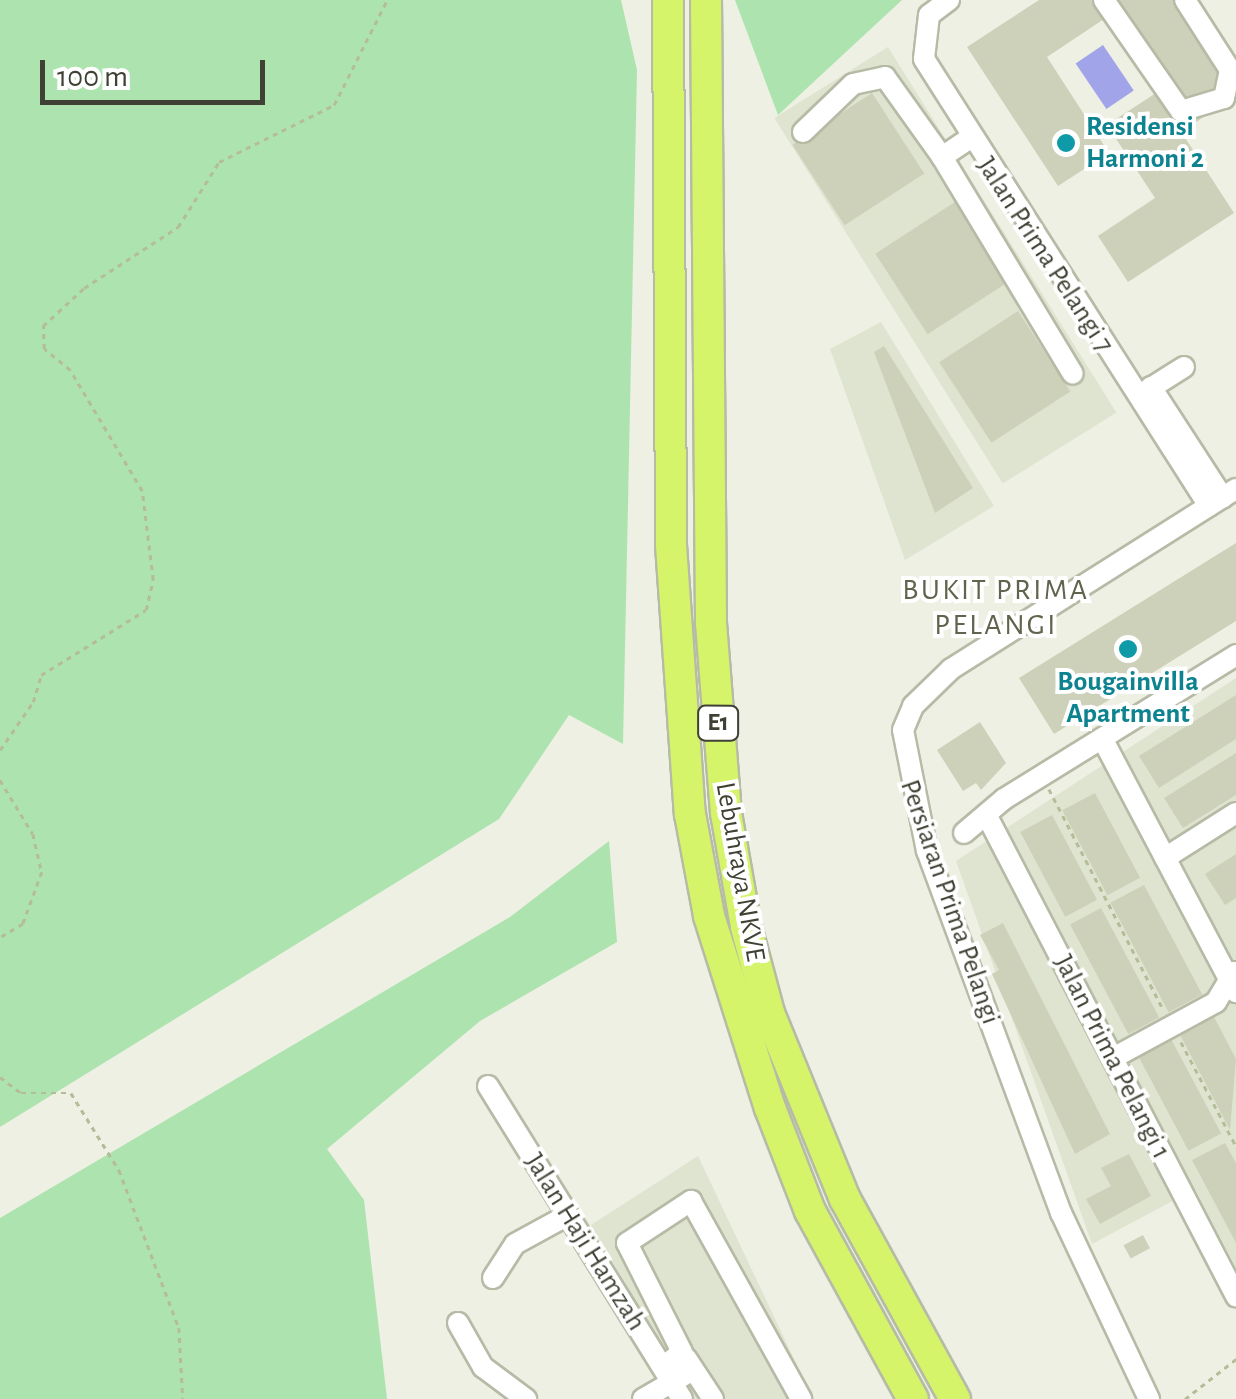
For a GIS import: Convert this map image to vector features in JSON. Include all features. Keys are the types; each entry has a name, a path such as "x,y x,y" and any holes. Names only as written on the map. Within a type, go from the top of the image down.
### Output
{"highway":[{"name":"Lebuhraya NKVE","path":"668,0 671,545 690,814 709,916 777,1126 810,1211 914,1399"},
{"name":"Lebuhraya NKVE","path":"706,0 712,622 726,813 746,926 776,1030 838,1183 955,1399"}],"street":[{"name":"Jalan Prima Pelangi 7","path":"948,0 929,15 924,58 969,140 1222,498"},
{"path":"1104,0 1181,112 1224,98 1230,70 1185,0"},
{"path":"803,132 853,84 885,78 942,157 1073,374"},
{"path":"942,157 969,140"},
{"path":"1144,392 1184,366"},
{"name":"Persiaran Prima Pelangi","path":"1149,1399 1061,1213 927,852 903,730 912,706 951,669 1222,498"},
{"path":"964,832 1042,775 1236,655"},
{"path":"1103,740 1233,980 1216,1002 1113,1058"},
{"path":"1164,858 1236,813"},
{"name":"Jalan Prima Pelangi 1","path":"988,818 1236,1296"},
{"name":"Jalan Haji Hamzah","path":"488,1086 673,1383"},
{"path":"713,1399 688,1361 626,1242 691,1201 801,1399"},
{"path":"493,1278 515,1244 568,1215"},
{"path":"458,1323 483,1367 526,1399"},
{"path":"643,1399 673,1383 688,1361"}],"path":[{"path":"0,750 33,702 40,675 146,610 153,580 142,491 70,370 44,349 44,326 84,288 178,226 219,162 334,105 387,0"},
{"path":"1042,775 1236,1146"},
{"path":"0,780 34,834 42,872 23,924 0,938"},
{"path":"0,1077 21,1093 71,1093 119,1170 180,1328 184,1399"},
{"path":"1185,1399 1236,1359"}],"shaded area":[{"path":"888,47 1116,413 1003,484 774,118"},
{"path":"881,322 994,506 905,560 830,349"},
{"path":"1236,678 1236,1268 1195,1189 1092,1244 956,861"},
{"path":"698,1156 813,1399 693,1399 591,1225"}],"green space":[{"path":"0,0 621,0 637,70 623,744 569,715 499,819 0,1127"},
{"path":"735,0 902,0 778,115"},
{"path":"609,841 617,942 480,1021 327,1149 364,1200 387,1399 0,1399 0,1218 510,917"}],"water":[{"path":"1103,45 1134,91 1106,109 1076,63"}],"building":[{"name":"Residensi Harmoni 2","path":"1039,0 1176,0 1236,92 1182,133 1234,213 1128,282 1098,236 1155,198 1107,125 1159,91 1110,15 1047,57 1109,153 1058,186 967,47"},
{"path":"872,93 924,174 845,225 792,145"},
{"path":"955,202 1007,283 928,334 875,254"},
{"path":"1018,311 1070,392 991,443 939,362"},
{"path":"884,346 973,488 935,513 874,352"},
{"name":"Bougainvilla Apartment","path":"1236,543 1236,621 1054,734 1019,678"},
{"path":"1236,695 1236,739 1159,788 1139,756"},
{"path":"980,722 1006,763 981,790 976,783 963,791 937,750"},
{"path":"1236,753 1236,795 1183,828 1164,798"},
{"path":"1095,793 1140,878 1107,895 1062,810"},
{"path":"1052,815 1097,900 1065,917 1020,832"},
{"path":"1236,854 1236,898 1225,905 1205,874"},
{"path":"1144,885 1202,994 1169,1012 1110,903"},
{"path":"1101,908 1159,1017 1128,1034 1070,924"},
{"path":"1003,923 1110,1134 1075,1154 992,974 999,970 980,935"},
{"path":"1212,1013 1236,1059 1230,1130 1178,1031"},
{"path":"1171,1039 1221,1133 1189,1151 1138,1056"},
{"path":"1225,1143 1236,1163 1236,1243 1192,1160"},
{"path":"1129,1154 1151,1196 1100,1224 1086,1199 1111,1186 1101,1168"},
{"path":"1143,1235 1150,1248 1131,1259 1124,1245"}],"place":[{"name":"Residensi Harmoni 2","path":"1066,143"},
{"name":"Bougainvilla Apartment","path":"1128,649"}],"district":[{"name":"BUKIT PRIMA PELANGI","path":"996,607"}]}
